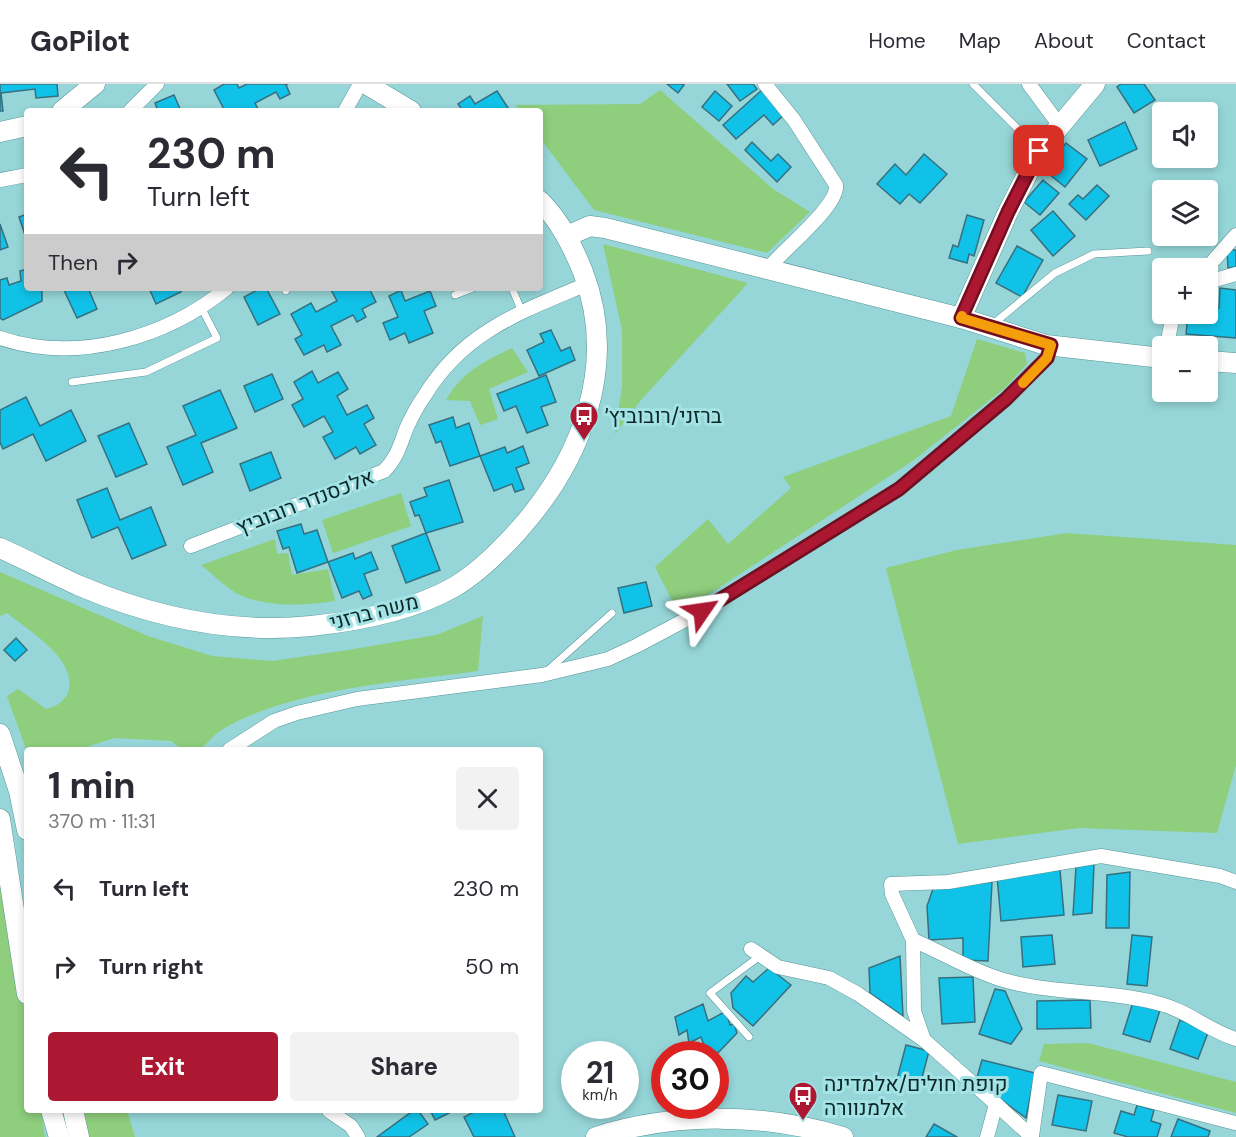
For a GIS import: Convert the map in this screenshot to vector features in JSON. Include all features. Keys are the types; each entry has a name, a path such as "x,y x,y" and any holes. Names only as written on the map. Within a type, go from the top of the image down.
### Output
{"street":[{"path":"66,108 95,84"},
{"path":"133,108 157,84"},
{"path":"347,108 360,84"},
{"path":"366,84 406,108"},
{"path":"765,84 794,120 836,185 837,193 831,204 778,255 767,270"},
{"path":"1029,84 1060,126"},
{"path":"961,318 1008,212 1039,151 1095,84"},
{"path":"0,132 24,127"},
{"path":"0,180 24,176"},
{"name":"משה ברזני","path":"0,548 80,586 151,611 184,620 250,628 312,626 382,614 453,588 487,562 524,523 560,476 584,426 593,394 598,335 587,284 567,236 543,205"},
{"path":"567,236 590,226 604,228 961,318 1051,345 1152,357"},
{"path":"1216,258 1236,235"},
{"path":"1218,279 1236,274"},
{"name":"אלכסנדר רובוביץ","path":"191,546 384,471 396,459 407,426 443,369 474,338 522,312 587,284"},
{"path":"0,338 58,348 119,342 149,333 201,307 223,291"},
{"path":"234,747 274,721 297,712 369,698 542,675 608,659 670,629 899,489 1006,399 1047,358 1051,345"},
{"path":"1218,362 1236,363"},
{"path":"0,734 19,791 24,815"},
{"path":"0,819 24,975"},
{"path":"924,1040 914,1011 913,940 892,894 891,884 948,882 1101,856 1220,876 1236,882"},
{"path":"913,940 997,978 1044,988 1128,996 1180,1009 1236,1039"},
{"path":"756,952 778,967 829,978 858,994 924,1040 1032,1136"},
{"path":"1032,1136 1041,1073 1235,1123"},
{"path":"987,1137 996,1104"},
{"path":"75,1113 79,1137"},
{"path":"332,1113 351,1126 358,1137"},
{"path":"596,1137 647,1124 710,1117 787,1125 843,1137"}],"lane":[{"path":"973,84 1039,151"},
{"path":"989,327 1055,273 1094,254 1148,251"},
{"path":"455,295 465,291"},
{"path":"513,291 522,312"},
{"path":"72,382 146,372 217,338 201,307"},
{"path":"542,675 612,613"},
{"path":"749,1037 710,993 756,952"}],"green space":[{"path":"660,90 773,189 810,212 767,253 594,210 543,142 543,108 518,108 516,105 640,104"},
{"path":"603,244 748,283 641,400 615,434 622,386 622,330"},
{"path":"977,339 1025,353 1027,364 1005,388 914,460 679,614 655,567 708,519 728,544 791,488 783,477 951,416"},
{"path":"512,348 528,372 489,389 498,419 480,425 470,401 446,400 459,382 474,368"},
{"path":"401,493 411,526 333,553 322,520"},
{"path":"1067,533 1236,545 1236,765 1217,833 1079,828 958,844 886,568 957,550"},
{"path":"275,539 277,554 288,553 292,575 328,569 335,601 288,605 253,600 231,590 201,565"},
{"path":"0,572 148,636 212,656 272,661 436,635 483,616 478,671 344,689 277,705 220,731 203,747 178,747 171,741 115,738 89,747 25,747 7,696 18,689 46,709 64,699 68,693 69,681 66,669 50,647 7,613 0,616"},
{"path":"0,866 24,1008 24,1113 41,1113 45,1137 0,1137"},
{"path":"1088,1043 1236,1082 1236,1113 1039,1061 1044,1044"},
{"path":"84,1113 128,1113 135,1137 89,1137"}],"building":[{"path":"0,84 57,84 58,96 36,98 35,89 1,93 3,111 0,111"},
{"path":"224,84 237,84 239,88 247,84 288,84 286,85 290,94 280,99 276,92 255,103 258,108 223,108 214,90"},
{"path":"667,84 682,84 684,85 678,93"},
{"path":"727,84 753,84 757,89 740,101"},
{"path":"1121,84 1144,84 1155,100 1134,113 1117,87"},
{"path":"763,89 785,114 773,125 764,115 736,139 723,125"},
{"path":"497,91 508,108 461,108 458,104 470,96 475,104"},
{"path":"715,91 732,106 719,121 702,107"},
{"path":"174,95 180,108 157,108 155,103"},
{"path":"1125,122 1137,149 1100,166 1088,140"},
{"path":"752,142 771,161 778,154 791,167 777,182 745,150"},
{"path":"1066,143 1087,159 1065,187 1044,170"},
{"path":"924,154 947,174 920,203 909,194 900,204 877,184 895,164 906,175"},
{"path":"1043,180 1059,193 1040,215 1024,202"},
{"path":"1097,185 1109,196 1086,220 1069,204 1078,195 1083,199"},
{"path":"1053,211 1075,236 1053,256 1031,230"},
{"path":"24,215 24,232 19,217"},
{"path":"967,215 984,220 974,256 969,254 967,263 949,258 953,245 958,247"},
{"path":"0,224 8,247 0,250"},
{"path":"1017,246 1043,260 1022,297 996,283"},
{"path":"1227,250 1236,250 1236,267 1228,268"},
{"path":"24,270 24,291 42,291 42,301 3,320 0,318 0,280 7,278 9,285 21,281 20,271"},
{"path":"1220,288 1236,290 1236,338 1186,334 1187,324 1218,324"},
{"path":"64,291 89,291 97,309 77,318"},
{"path":"150,291 180,291 181,292 156,304"},
{"path":"255,291 268,291 280,314 258,325 244,297"},
{"path":"332,291 370,291 376,302 362,309 366,317 357,322 353,315 331,326 341,345 327,352 324,345 304,355 295,339 302,335 291,314 311,303 316,312 337,301"},
{"path":"401,291 405,301 430,291 436,306 424,311 433,333 409,343 405,333 390,340 383,323 398,317 389,296"},
{"path":"551,330 561,351 570,347 575,360 539,376 527,350 544,342 540,334"},
{"path":"312,371 318,383 338,372 348,389 337,396 347,415 367,405 374,418 364,424 376,445 360,454 356,447 335,459 323,437 333,432 324,416 304,427 292,405 303,399 294,382"},
{"path":"272,374 283,399 255,412 244,386"},
{"path":"546,375 556,402 541,407 548,425 527,433 516,406 504,411 497,394"},
{"path":"220,390 237,428 201,443 213,472 183,485 167,447 196,435 183,406"},
{"path":"26,397 40,426 71,410 86,441 46,461 33,434 3,449 0,442 0,410"},
{"path":"453,417 456,428 469,423 480,456 450,466 441,441 436,443 429,425"},
{"path":"129,423 147,464 116,477 98,436"},
{"path":"523,446 529,463 516,468 524,489 515,492 512,484 494,491 480,456 505,447 507,453"},
{"path":"271,452 281,478 250,491 240,464"},
{"path":"449,480 463,522 426,533 419,515 415,516 410,502 427,496 424,488"},
{"path":"107,488 120,520 151,507 166,545 132,559 118,527 92,538 77,500"},
{"path":"301,524 304,534 317,530 328,562 297,573 289,547 283,549 277,531"},
{"path":"426,533 440,570 406,583 392,546"},
{"path":"371,552 378,569 364,574 372,595 363,599 359,591 342,598 328,562 353,553 355,559"},
{"path":"646,582 652,606 624,613 618,588"},
{"path":"16,638 27,650 15,661 4,650"},
{"path":"1094,864 1092,913 1073,915 1076,867"},
{"path":"1060,870 1064,915 1001,921 997,876"},
{"path":"1130,872 1129,928 1106,928 1107,875"},
{"path":"992,882 988,961 963,960 963,938 929,940 927,906 934,886"},
{"path":"1052,935 1055,964 1023,967 1021,937"},
{"path":"1132,935 1152,937 1147,986 1127,984"},
{"path":"900,956 903,1016 870,993 869,968"},
{"path":"769,968 791,985 753,1026 733,1008 731,993 746,976 753,982"},
{"path":"973,977 975,1022 942,1024 939,978"},
{"path":"995,989 1005,991 1022,1029 1011,1044 979,1034"},
{"path":"1134,999 1161,1007 1150,1042 1123,1034"},
{"path":"1090,1000 1091,1028 1037,1029 1037,1001"},
{"path":"703,1004 708,1021 726,1011 730,1025 734,1024 737,1033 729,1041 702,1041 701,1037 689,1041 687,1030 679,1035 675,1017"},
{"path":"1180,1020 1209,1030 1198,1059 1170,1049"},
{"path":"906,1045 929,1051 920,1085 897,1079"},
{"path":"982,1060 1035,1073 1026,1118 976,1081"},
{"path":"1058,1095 1092,1101 1086,1131 1052,1125"},
{"path":"1137,1105 1154,1110 1151,1121 1161,1124 1157,1137 1128,1137 1114,1133 1121,1111 1134,1115"},
{"path":"410,1113 420,1113 428,1124 409,1137 377,1137"},
{"path":"432,1113 449,1113 435,1120"},
{"path":"472,1113 504,1113 515,1137 474,1137 464,1117"},
{"path":"1178,1119 1210,1131 1208,1137 1171,1137"},
{"path":"934,1124 957,1137 926,1137"}],"slow traffic":[{"path":"962,316 961,318 1014,336 1051,345 1047,358 1023,383"}],"place":[{"name":"ברזני/רובוביץ׳","path":"584,442"},
{"name":"קופת חולים/אלמדינה אלמנוורה","path":"803,1122"}],"route":[{"path":"702,611 899,489 1006,399 1047,358 1051,345 1014,336 961,318 1008,212 1039,151"}]}
